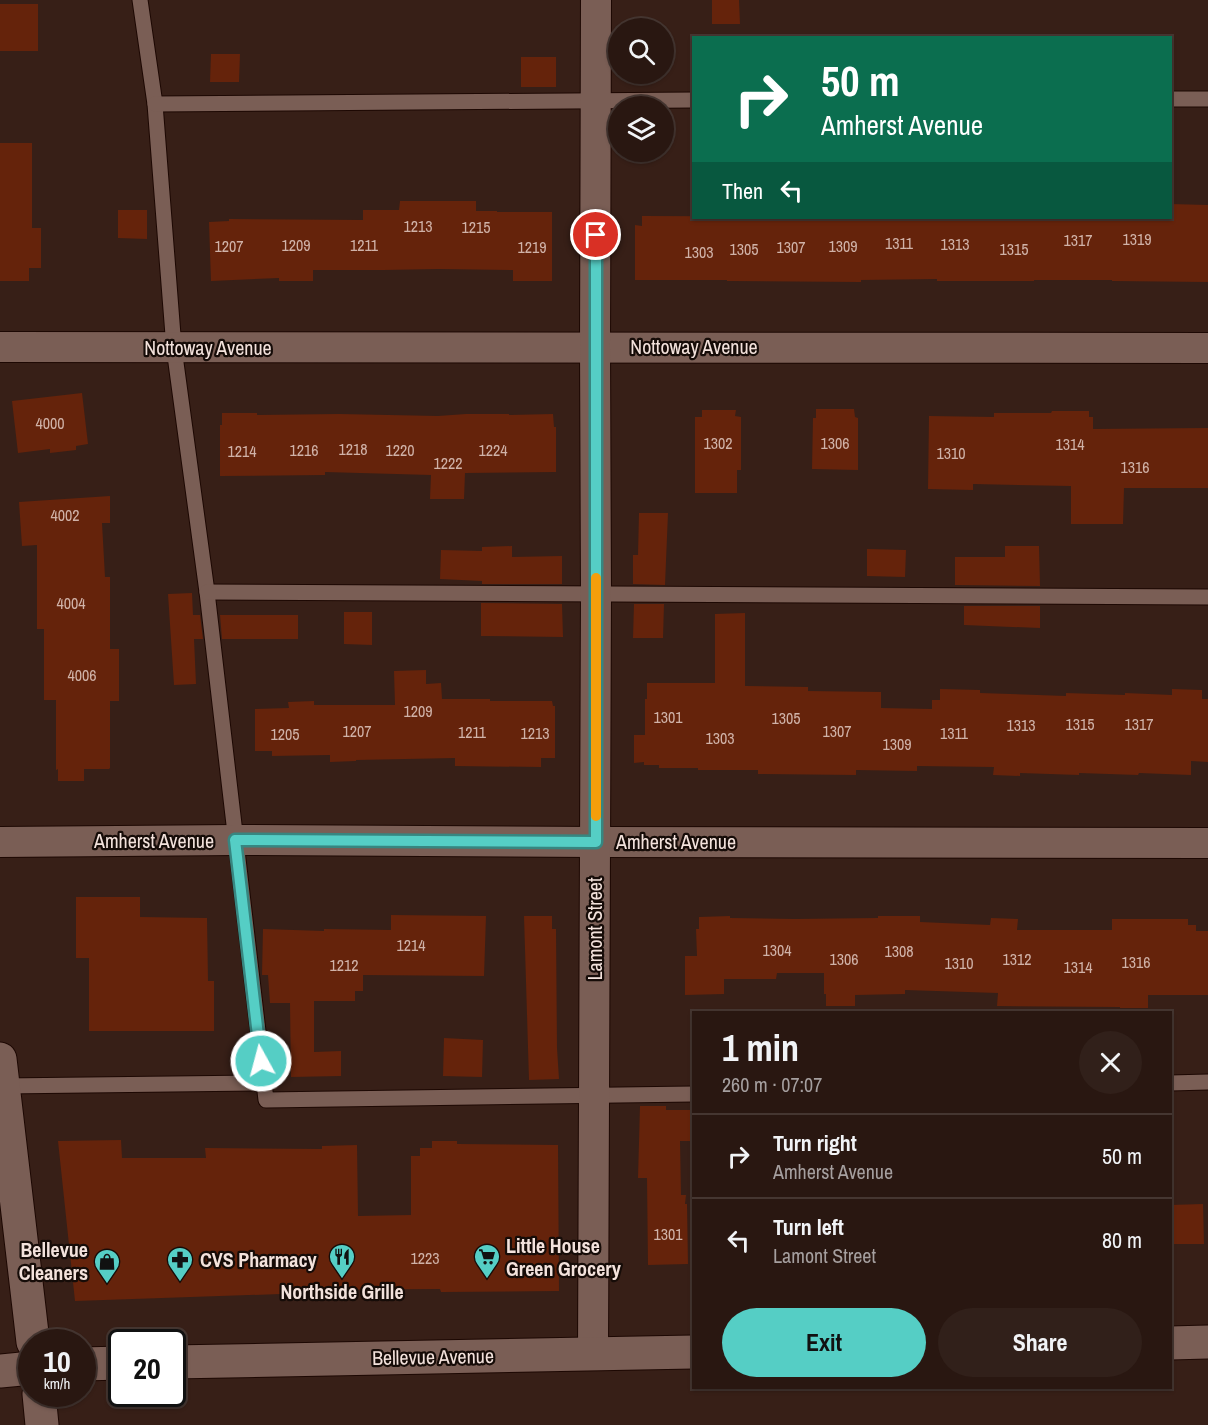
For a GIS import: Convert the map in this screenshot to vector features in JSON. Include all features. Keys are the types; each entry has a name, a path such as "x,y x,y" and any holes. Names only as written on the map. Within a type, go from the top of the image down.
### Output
{"street":[{"name":"Lamont Street","path":"593,1354 596,842 596,0"},
{"name":"Nottoway Avenue","path":"0,347 1208,348"},
{"name":"Amherst Avenue","path":"0,842 235,840 1208,843"},
{"path":"2,1073 32,1329"},
{"path":"1172,1343 1208,1342"},
{"name":"Bellevue Avenue","path":"186,1362 692,1352"},
{"path":"0,1371 18,1369"},
{"path":"40,1407 42,1425"}],"lane":[{"path":"140,0 155,104 174,348 207,592 266,1100 692,1094"},
{"path":"1172,99 1208,99"},
{"path":"155,104 692,100"},
{"path":"207,592 1208,597"},
{"path":"2,1073 264,1083"},
{"path":"1172,1083 1208,1082"}],"building":[{"path":"712,0 739,0 740,24 712,24"},
{"path":"0,4 38,4 38,51 0,51"},
{"path":"211,54 240,54 239,82 210,82"},
{"path":"521,57 556,57 556,87 521,87"},
{"path":"0,143 32,143 32,228 41,228 41,268 29,268 29,281 0,281"},
{"path":"400,201 476,201 476,211 552,212 552,281 513,281 513,270 439,269 313,270 313,281 279,281 279,278 211,281 209,222 229,221 229,219 363,220 363,210 399,210"},
{"path":"1172,204 1208,205 1208,282 937,281 937,279 861,280 861,282 635,280 635,225 642,226 642,216 692,216 692,219 1172,219"},
{"path":"118,210 147,210 147,239 118,238"},
{"path":"82,393 88,444 76,446 76,450 50,453 50,449 18,453 12,401"},
{"path":"816,409 854,409 855,417 858,418 858,470 812,469 813,418 816,418"},
{"path":"702,410 736,410 735,416 741,417 741,470 737,470 737,493 695,493 695,417 702,417"},
{"path":"1052,411 1089,411 1089,417 1093,417 1093,429 1208,428 1208,488 1124,488 1123,524 1071,524 1071,486 973,484 973,490 928,489 929,416 994,417 994,413 1051,413"},
{"path":"222,413 438,416 553,414 554,427 556,427 556,472 465,473 464,499 430,499 431,475 325,472 325,475 220,476"},
{"path":"110,496 110,523 102,523 105,577 110,577 110,649 119,649 119,701 110,701 110,768 84,769 84,781 58,781 56,700 44,700 44,629 37,629 37,545 22,546 19,502"},
{"path":"639,513 668,513 665,585 633,584 633,555 638,555"},
{"path":"512,546 512,557 562,556 562,584 482,584 482,581 440,579 441,550 482,551 482,547"},
{"path":"1005,546 1039,546 1040,586 955,585 955,557 1005,557"},
{"path":"867,549 906,550 905,577 867,576"},
{"path":"192,593 193,615 200,615 203,639 194,639 196,684 174,685 168,594"},
{"path":"481,603 562,604 563,637 481,636"},
{"path":"634,604 664,604 663,638 633,638"},
{"path":"964,606 1040,606 1040,628 964,625"},
{"path":"344,612 372,612 372,645 344,644"},
{"path":"745,613 745,686 808,687 808,691 881,692 881,708 932,709 932,700 940,700 940,689 1066,696 1066,693 1172,695 1172,689 1202,690 1202,699 1208,699 1208,762 1191,761 1191,775 1020,773 1020,776 993,775 994,767 917,766 917,771 856,770 856,775 758,774 758,770 659,768 659,765 644,765 644,762 634,763 634,735 645,735 647,683 715,683 715,614"},
{"path":"220,615 298,615 298,639 222,639"},
{"path":"426,670 426,684 441,683 442,699 552,701 555,706 555,758 541,758 541,767 455,766 455,758 330,762 330,755 272,756 272,751 255,751 255,709 289,708 288,702 314,701 314,705 395,705 394,671"},
{"path":"76,897 140,897 140,917 207,918 208,981 214,981 214,1031 89,1031 89,958 76,958"},
{"path":"391,915 486,916 484,976 363,975 363,991 355,991 355,1001 314,1001 314,1052 341,1051 341,1076 291,1077 290,1003 270,1003 268,975 262,975 263,929 391,930"},
{"path":"524,916 552,916 552,929 556,929 559,1079 529,1080"},
{"path":"730,916 730,918 795,919 920,916 920,922 990,925 991,918 1018,919 1017,930 1112,930 1112,919 1188,919 1188,925 1196,925 1196,931 1208,931 1208,995 1148,995 1148,1008 997,1006 998,993 905,990 905,994 855,995 855,1006 826,1006 824,973 777,973 776,979 724,979 724,994 685,995 685,956 697,956 696,929 699,929 699,917"},
{"path":"444,1038 483,1040 482,1077 443,1076"},
{"path":"640,1106 666,1106 666,1110 692,1110 692,1141 680,1141 681,1195 686,1195 685,1204 687,1204 688,1264 648,1265 647,1178 638,1178"},
{"path":"121,1140 122,1158 206,1158 205,1148 322,1149 322,1146 357,1145 358,1216 411,1215 411,1156 420,1156 420,1148 432,1148 432,1141 457,1141 457,1144 558,1145 559,1291 281,1290 281,1294 75,1301 58,1141"},
{"path":"1203,1204 1204,1244 1172,1244 1172,1205"}],"slow traffic":[{"path":"596,578 596,816"}],"place":[{"name":"Northside Grille","path":"342,1280"},
{"name":"Little House Green Grocery","path":"487,1280"},
{"name":"CVS Pharmacy","path":"180,1283"},
{"name":"Bellevue Cleaners","path":"107,1285"}],"route":[{"path":"261,1061 235,840 596,842 596,235"}]}
